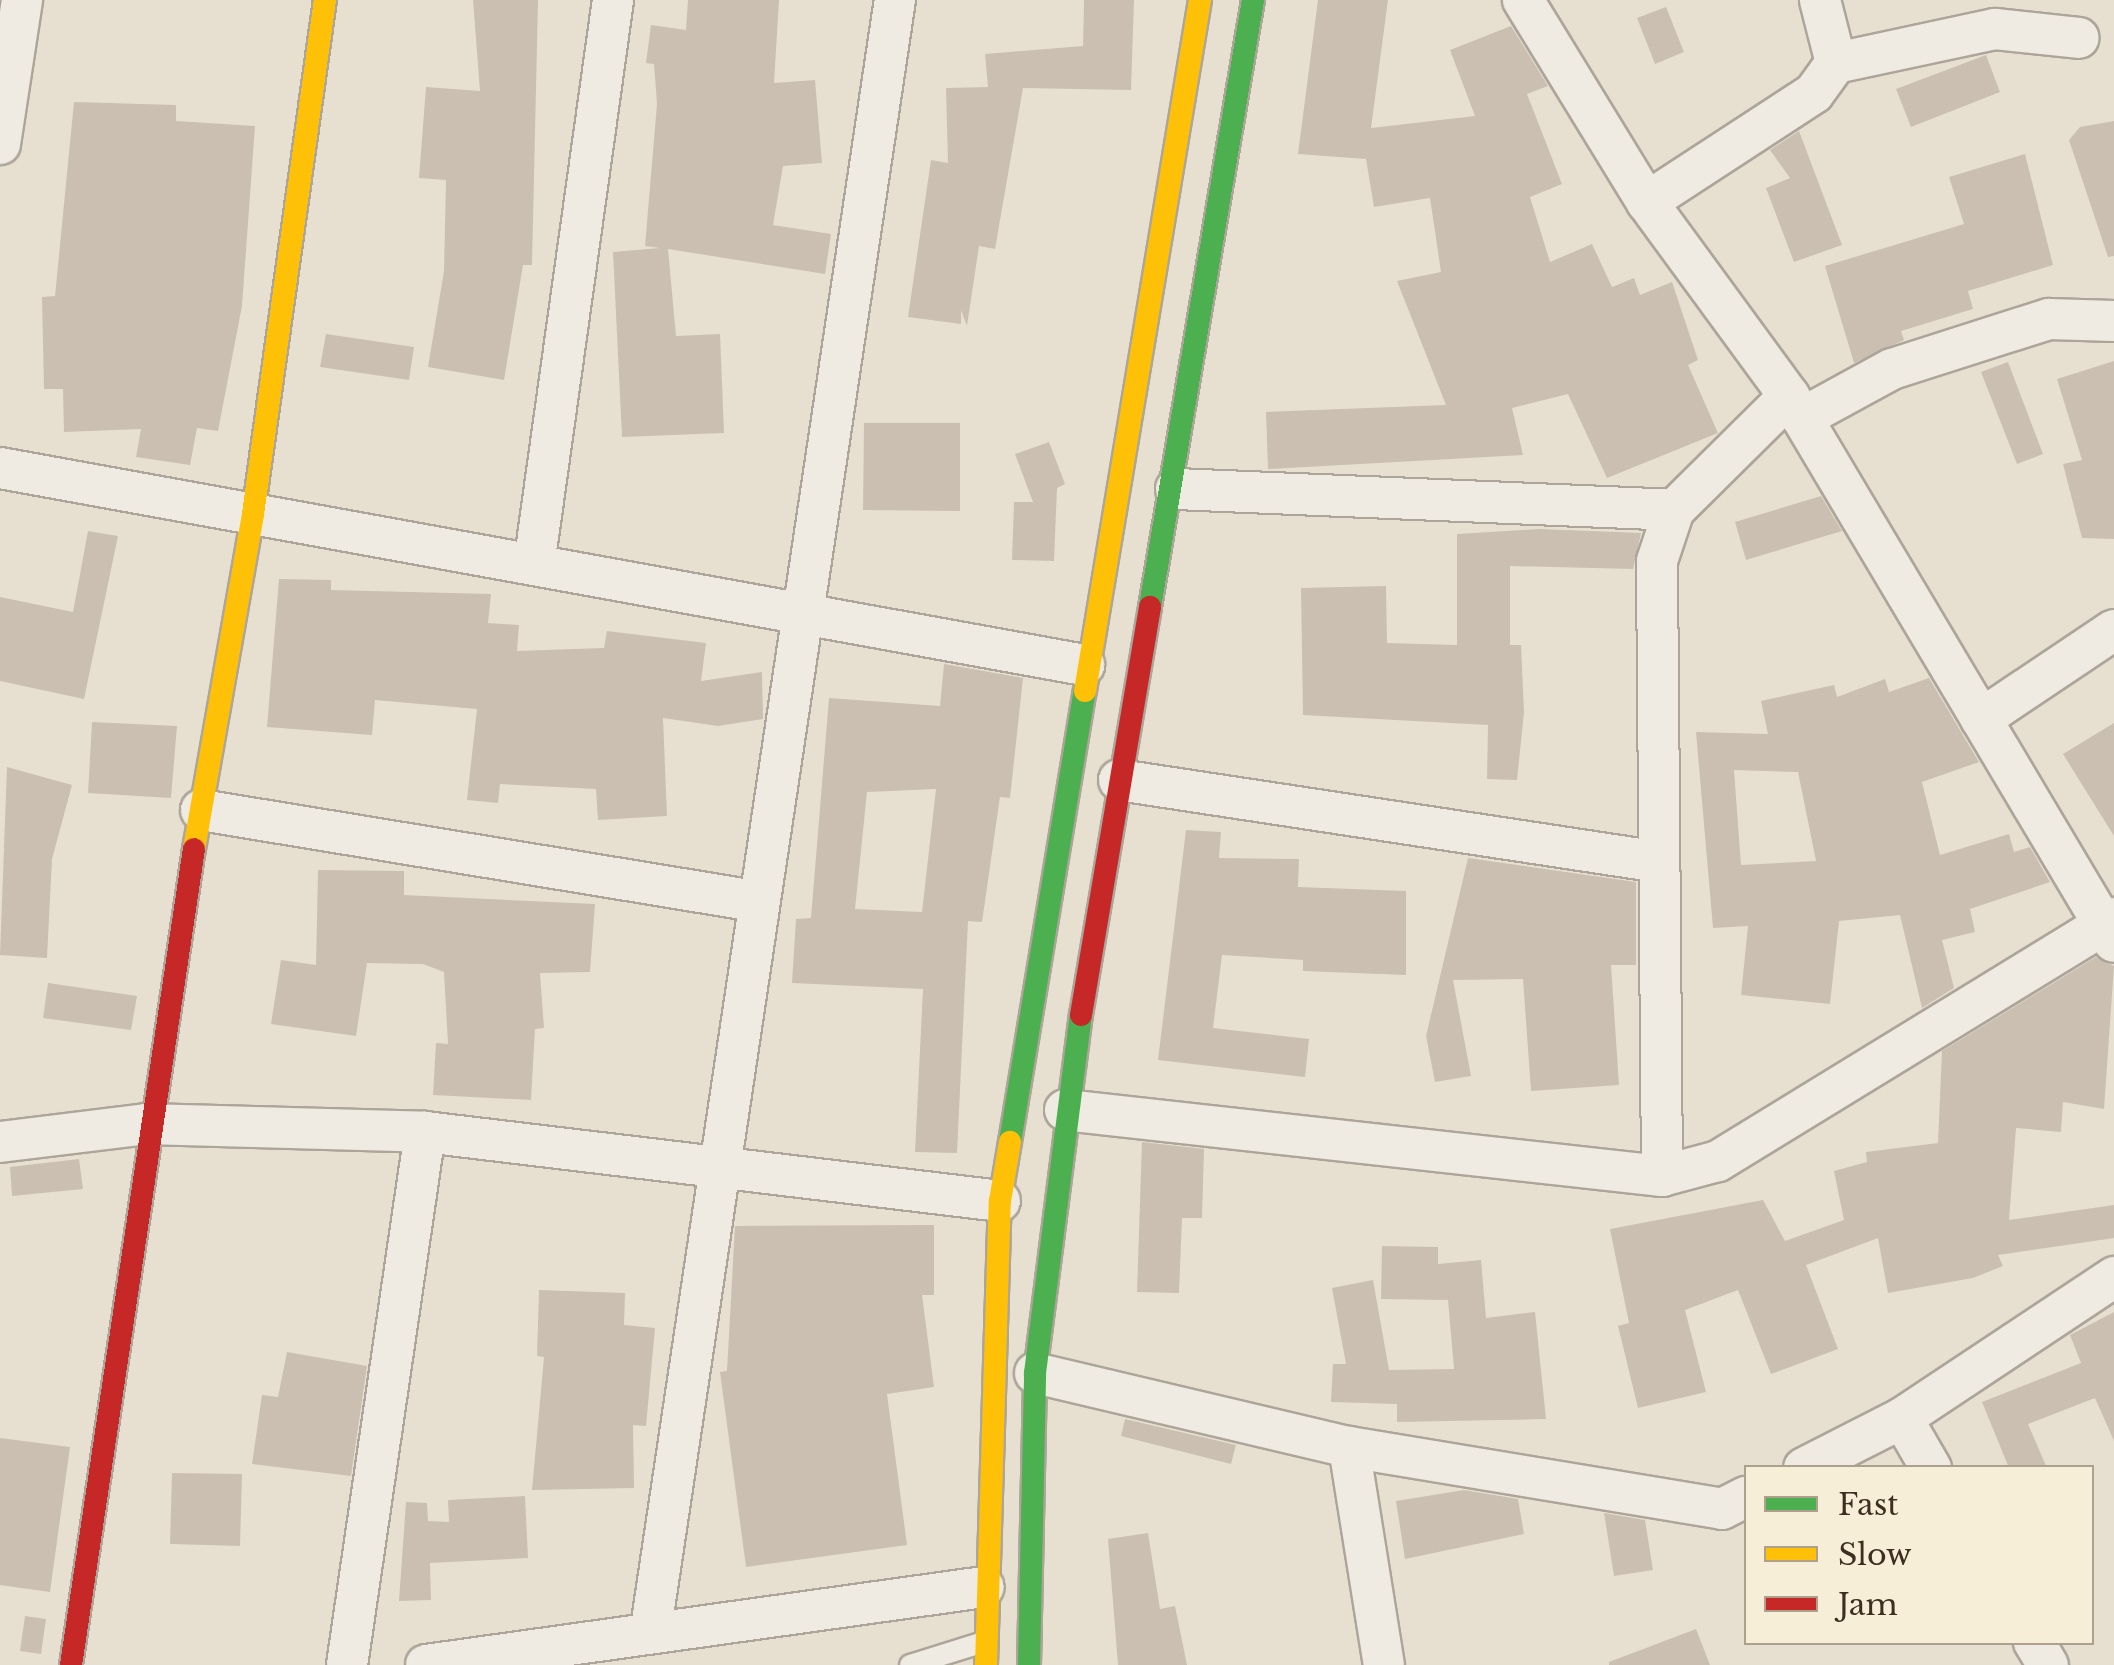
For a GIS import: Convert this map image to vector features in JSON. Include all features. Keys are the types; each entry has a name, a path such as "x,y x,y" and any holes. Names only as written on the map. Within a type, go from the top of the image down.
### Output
{"main road":[{"path":"71,1665 146,1124 253,514 325,0"},
{"path":"985,1654 984,1588 1000,1202 1084,665 1200,0"},
{"path":"1030,1665 1035,1374 1065,1110 1119,780 1176,489 1253,0"}],"street":[{"path":"0,144 22,0"},
{"path":"534,566 614,0"},
{"path":"651,1628 798,613 894,0"},
{"path":"1065,1110 1662,1176 1718,1162 2110,928 1795,407 1647,202 1522,0"},
{"path":"1820,0 1836,63"},
{"path":"1647,202 1814,93 1836,63 1995,29 2079,38"},
{"path":"1662,1176 1654,861 1657,561 1674,510 1795,407 1892,369 2049,319 2114,321"},
{"path":"0,468 1084,665"},
{"path":"1176,489 1674,510"},
{"path":"1981,719 2114,630"},
{"path":"1119,780 1654,861"},
{"path":"201,810 756,901"},
{"path":"0,1142 146,1124 426,1132 1000,1202"},
{"path":"347,1665 426,1132"},
{"path":"1810,1465 1902,1418 2114,1277"},
{"path":"1035,1374 1348,1448 1722,1510 1744,1498"},
{"path":"1902,1418 1930,1465"},
{"path":"1348,1448 1384,1665"},
{"path":"426,1665 651,1628 984,1588"}],"lane":[{"path":"910,1665 985,1654"}],"building":[{"path":"473,0 538,0 532,265 523,265 504,380 428,367 444,271 446,180 419,178 426,87 480,91"},
{"path":"688,0 779,0 774,83 815,80 822,163 783,166 773,225 831,234 825,274 668,249 676,336 720,334 724,433 622,437 613,252 660,248 645,246 657,104 654,64 646,63 651,25 686,30"},
{"path":"1084,0 1134,0 1131,90 1023,88 995,249 979,246 967,326 961,310 961,324 908,317 931,160 948,163 946,88 988,87 985,54 1083,46"},
{"path":"1318,0 1388,0 1371,128 1475,116 1450,50 1511,26 1548,86 1527,94 1562,184 1530,197 1550,262 1592,244 1612,287 1634,278 1640,295 1672,282 1698,360 1688,365 1718,433 1607,478 1568,394 1512,408 1523,455 1268,469 1266,412 1446,405 1397,281 1441,272 1430,198 1374,207 1366,159 1298,154"},
{"path":"1666,7 1684,52 1655,64 1637,18"},
{"path":"1986,55 2000,92 1911,127 1896,89"},
{"path":"74,102 176,105 176,121 255,126 242,306 218,431 197,428 190,465 136,457 141,429 64,432 63,389 44,389 42,297 55,296"},
{"path":"2114,121 2114,256 2108,257 2069,140 2080,127"},
{"path":"1799,131 1842,245 1794,262 1766,188 1790,178 1770,150"},
{"path":"2025,154 2053,265 1968,291 1973,309 1901,331 1904,340 1854,363 1825,266 1964,224 1949,177"},
{"path":"326,334 414,347 409,380 320,367"},
{"path":"2114,361 2114,539 2082,538 2063,464 2082,460 2057,379"},
{"path":"2008,362 2043,454 2017,464 1981,372"},
{"path":"864,423 960,423 960,511 863,510"},
{"path":"1049,442 1065,484 1057,488 1054,561 1012,560 1014,502 1033,502 1015,454"},
{"path":"1821,496 1842,531 1746,560 1735,522"},
{"path":"1539,529 1641,533 1633,569 1510,566 1510,645 1521,645 1524,712 1517,780 1487,779 1488,725 1303,715 1301,588 1386,586 1387,643 1457,645 1457,534"},
{"path":"88,531 118,536 84,699 0,681 0,597 73,612"},
{"path":"279,579 331,580 331,590 491,594 488,623 519,625 517,651 604,648 607,631 706,643 701,681 762,672 763,719 718,726 663,718 667,816 598,820 596,789 500,784 498,803 467,800 477,709 375,700 372,735 267,727"},
{"path":"944,664 1023,678 1010,798 1000,797 982,922 968,921 957,1153 915,1152 923,989 792,983 796,919 811,918 829,698 940,706","holes":["936,789 922,912 855,909 867,792"]},
{"path":"1929,678 1979,762 1922,782 1940,855 2009,834 2014,852 2030,847 2050,882 1970,909 1975,932 1942,940 1954,988 1922,1008 1900,915 1839,921 1830,1004 1741,995 1748,926 1713,928 1696,732 1768,734 1761,701 1834,685 1837,697 1885,679 1889,692","holes":["1734,770 1798,772 1816,861 1741,865"]},
{"path":"92,722 177,726 171,798 88,793"},
{"path":"2114,723 2114,836 2063,754"},
{"path":"7,767 72,785 52,859 47,958 0,955"},
{"path":"1186,830 1221,832 1219,858 1299,859 1298,887 1406,891 1406,975 1303,971 1303,960 1222,955 1213,1028 1309,1039 1305,1077 1158,1060"},
{"path":"1468,858 1636,882 1636,965 1611,965 1619,1085 1531,1091 1523,979 1453,980 1471,1076 1435,1082 1426,1036"},
{"path":"318,870 404,871 404,895 595,904 590,972 540,973 544,1028 535,1029 531,1100 433,1095 436,1043 448,1044 444,972 423,964 367,963 356,1036 271,1024 281,960 316,965"},
{"path":"2096,957 2114,966 2104,1109 2063,1102 2061,1132 2016,1128 2009,1220 2114,1205 2114,1238 1998,1255 2003,1266 1973,1278 1888,1293 1878,1238 1806,1265 1838,1349 1771,1374 1738,1290 1685,1310 1706,1392 1638,1408 1618,1326 1629,1323 1610,1229 1763,1200 1785,1241 1844,1220 1834,1171 1867,1162 1866,1152 1938,1143 1942,1051"},
{"path":"48,983 137,996 131,1030 43,1018"},
{"path":"1142,1142 1204,1149 1202,1218 1182,1218 1179,1293 1137,1292"},
{"path":"79,1159 83,1189 12,1196 10,1167"},
{"path":"934,1225 934,1295 922,1295 934,1387 887,1394 907,1545 746,1567 720,1372 727,1371 735,1226"},
{"path":"1382,1246 1438,1247 1438,1264 1481,1260 1486,1318 1535,1312 1546,1419 1397,1422 1397,1404 1331,1402 1333,1364 1346,1364 1332,1288 1373,1280 1389,1370 1454,1369 1448,1300 1381,1299"},
{"path":"539,1290 625,1293 624,1325 655,1328 646,1426 633,1425 634,1488 532,1490 544,1357 537,1356"},
{"path":"2114,1312 2114,1441 2095,1398 2028,1424 2046,1465 2008,1465 1982,1402 2081,1363 2070,1335"},
{"path":"287,1352 367,1366 351,1476 252,1464 262,1395 278,1397"},
{"path":"1125,1419 1236,1445 1231,1464 1121,1436"},
{"path":"0,1438 70,1447 50,1592 0,1585"},
{"path":"172,1473 242,1474 240,1546 170,1544"},
{"path":"1464,1490 1518,1499 1524,1534 1405,1559 1396,1501"},
{"path":"525,1496 528,1558 430,1563 431,1600 399,1601 406,1502 427,1503 428,1521 449,1522 448,1500"},
{"path":"1604,1513 1645,1520 1653,1570 1614,1576"},
{"path":"1148,1533 1160,1609 1175,1606 1187,1665 1118,1665 1108,1539"},
{"path":"25,1616 46,1619 41,1654 20,1651"},
{"path":"1696,1629 1710,1665 1609,1665 1609,1662"}],"traffic: fast":[{"path":"1150,607 1253,0"},
{"path":"1010,1142 1085,691"},
{"path":"1029,1665 1035,1373 1081,1015"}],"traffic: slow":[{"path":"194,849 253,514 325,0"},
{"path":"1085,691 1200,0"},
{"path":"986,1665 1000,1201 1010,1142"}],"traffic: jam":[{"path":"1081,1015 1150,607"},
{"path":"71,1665 194,849"}]}
